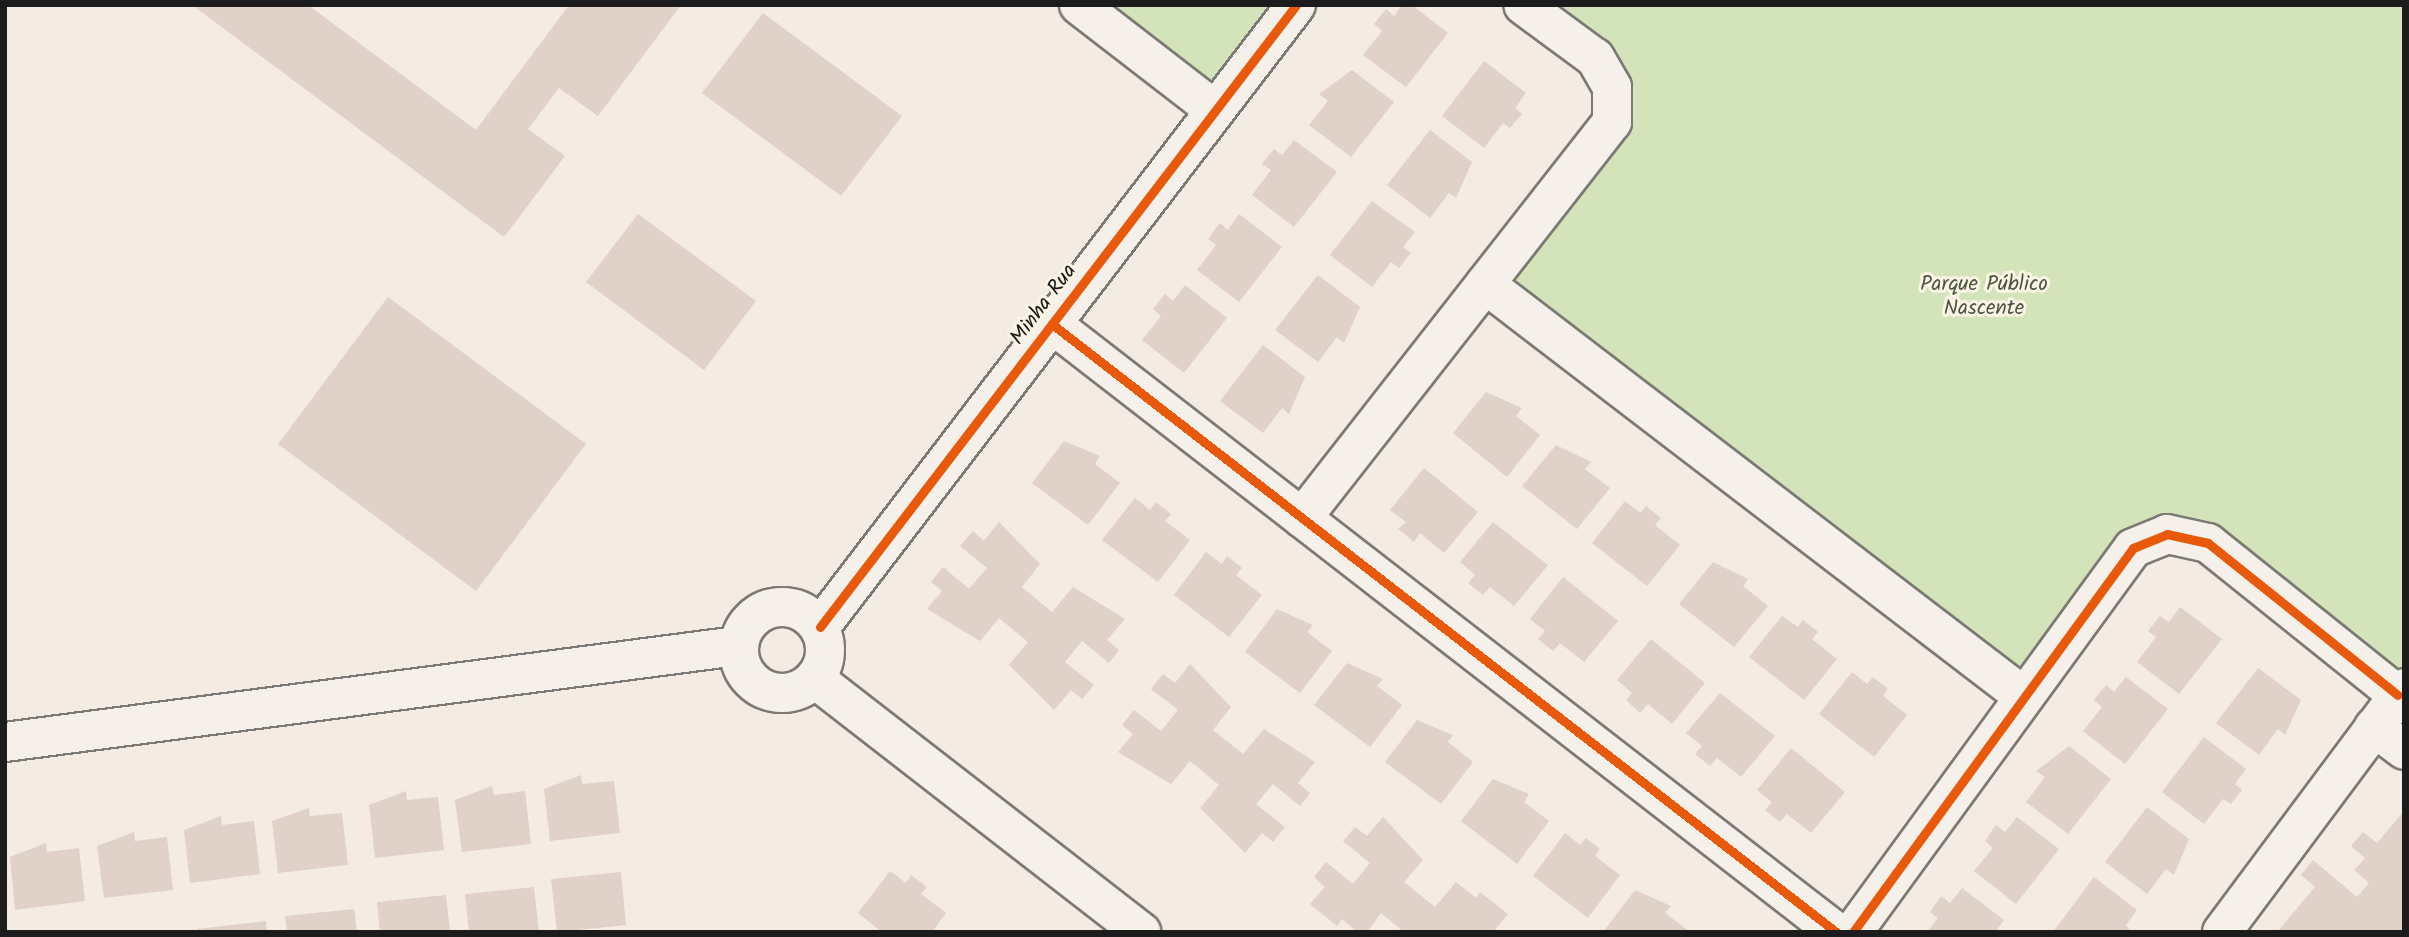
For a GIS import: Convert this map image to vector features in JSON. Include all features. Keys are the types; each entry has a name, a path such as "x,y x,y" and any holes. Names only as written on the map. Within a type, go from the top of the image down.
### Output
{"street":[{"path":"1079,5 1215,110"},
{"name":"Minha Rua","path":"820,627 1296,5"},
{"path":"1302,518 1612,122 1612,87 1595,58 1522,5"},
{"path":"1485,284 2023,696"},
{"path":"1052,324 1836,932"},
{"path":"1853,932 2133,548 2167,534 2208,542 2401,691 2222,932"},
{"path":"771,606 799,609 820,627 826,654 816,679 792,693 764,691 743,673 737,646 748,621 771,606"},
{"path":"5,741 737,646"},
{"path":"816,679 1141,932"},
{"path":"2374,727 2404,750"}],"green space":[{"path":"1079,5 1296,5 1215,110"},
{"name":"Parque Público Nascente","path":"1522,5 2404,5 2404,688 2167,534 2023,696 1485,284 1612,87"}],"building":[{"path":"192,5 308,5 476,130 569,5 681,5 598,116 559,88 528,129 565,156 504,237"},
{"path":"1402,5 1412,5 1448,33 1406,87 1363,55 1382,31 1374,24 1386,9 1394,16"},
{"path":"763,13 902,116 841,196 702,93"},
{"path":"1484,61 1526,93 1515,108 1522,114 1510,128 1503,123 1484,148 1442,116"},
{"path":"1352,70 1394,102 1351,157 1309,125 1328,101 1319,94"},
{"path":"1430,130 1472,162 1456,198 1449,193 1430,218 1387,185"},
{"path":"1294,140 1337,172 1294,227 1252,195 1271,170 1262,164 1274,149 1282,155"},
{"path":"1372,201 1415,232 1403,247 1411,253 1399,268 1391,262 1372,287 1330,255"},
{"path":"638,214 756,301 704,370 586,282"},
{"path":"1239,214 1282,247 1239,302 1197,270 1216,245 1208,239 1220,223 1228,230"},
{"path":"1318,275 1360,307 1344,343 1337,337 1318,362 1275,330"},
{"path":"1185,285 1227,318 1184,373 1142,340 1161,316 1153,309 1165,294 1173,301"},
{"path":"388,297 586,444 476,591 278,444"},
{"path":"1263,345 1305,377 1289,414 1282,408 1263,433 1220,401"},
{"path":"1486,392 1522,408 1516,416 1540,435 1507,477 1453,433"},
{"path":"1064,441 1100,456 1095,464 1120,483 1088,525 1032,483"},
{"path":"1556,445 1591,462 1585,469 1610,488 1577,529 1522,486"},
{"path":"1424,468 1478,512 1444,553 1420,533 1414,542 1398,529 1406,522 1390,510"},
{"path":"1135,498 1150,510 1156,502 1171,514 1165,521 1190,540 1158,582 1102,540"},
{"path":"1625,501 1640,513 1646,506 1661,518 1655,525 1680,545 1647,586 1592,543"},
{"path":"999,522 1040,564 1022,587 1052,612 1073,587 1125,619 1107,640 1119,650 1109,663 1082,641 1065,662 1094,685 1082,699 1071,690 1054,710 1009,665 1028,642 999,618 980,641 927,609 942,591 931,582 943,567 969,589 987,568 960,546 973,531 984,541"},
{"path":"1493,522 1548,565 1514,606 1490,587 1483,595 1468,583 1475,575 1460,562"},
{"path":"1206,552 1222,564 1227,556 1242,568 1236,575 1262,595 1229,637 1174,595"},
{"path":"1713,562 1748,579 1743,586 1768,606 1734,647 1679,604"},
{"path":"1563,577 1618,621 1584,662 1560,643 1553,651 1538,639 1545,631 1530,619"},
{"path":"2180,607 2222,639 2179,694 2137,662 2156,637 2148,631 2160,616 2169,622"},
{"path":"1277,609 1313,625 1307,632 1332,651 1300,693 1245,652"},
{"path":"1782,616 1798,627 1803,620 1818,632 1812,639 1837,659 1804,700 1749,657"},
{"path":"1651,639 1705,683 1672,724 1648,704 1640,713 1626,700 1632,693 1617,680"},
{"path":"1347,663 1383,679 1377,686 1402,705 1370,747 1314,705"},
{"path":"1190,664 1231,707 1213,730 1243,754 1264,729 1315,762 1298,783 1310,793 1300,806 1273,784 1256,804 1285,827 1273,842 1262,833 1245,853 1200,808 1219,785 1190,761 1171,784 1118,752 1133,734 1122,725 1134,710 1161,731 1178,710 1151,689 1163,674 1175,683"},
{"path":"2258,668 2301,700 2285,735 2278,729 2259,755 2216,723"},
{"path":"1852,672 1867,684 1873,677 1888,689 1883,696 1907,715 1874,757 1819,714"},
{"path":"2126,677 2168,709 2125,764 2083,731 2102,707 2094,700 2106,685 2114,692"},
{"path":"1720,693 1775,736 1741,777 1717,758 1710,766 1695,754 1702,746 1686,733"},
{"path":"1417,720 1453,735 1448,742 1473,762 1441,804 1385,762"},
{"path":"2204,737 2246,769 2235,784 2242,790 2231,804 2223,799 2204,824 2162,792"},
{"path":"2069,746 2111,779 2068,834 2026,802 2045,777 2036,771"},
{"path":"1791,748 1845,792 1811,833 1787,814 1780,822 1765,810 1772,802 1757,790"},
{"path":"581,775 582,784 614,781 620,833 550,841 544,789"},
{"path":"1493,779 1529,794 1524,802 1549,821 1517,864 1461,821"},
{"path":"492,786 494,795 525,791 531,844 462,852 455,800"},
{"path":"406,791 407,800 438,797 444,850 375,858 369,805"},
{"path":"2147,807 2189,839 2174,875 2166,869 2147,894 2105,862"},
{"path":"309,808 310,816 342,813 348,865 278,873 272,821"},
{"path":"2404,811 2404,932 2277,932 2315,887 2301,875 2313,860 2357,897 2369,883 2354,870 2365,858 2351,846 2363,832 2377,843"},
{"path":"221,816 222,825 254,821 260,874 190,883 184,830"},
{"path":"1383,817 1423,860 1404,882 1435,907 1456,882 1476,898 1480,892 1508,914 1493,932 1404,932 1381,913 1367,932 1357,932 1342,919 1337,926 1310,904 1325,887 1314,877 1326,862 1353,884 1370,863 1343,841 1355,827 1367,836"},
{"path":"2017,817 2059,849 2016,904 1974,871 1993,848 1985,841 1996,825 2005,832"},
{"path":"134,832 135,841 167,837 173,890 104,898 97,846"},
{"path":"1565,833 1580,845 1586,838 1600,849 1595,856 1620,875 1588,918 1533,876"},
{"path":"46,843 47,852 79,848 85,901 15,910 10,857"},
{"path":"890,871 906,883 911,875 927,887 921,894 946,913 932,932 882,932 858,913"},
{"path":"621,872 626,925 557,932 551,879"},
{"path":"2094,877 2137,910 2126,925 2131,932 2053,932"},
{"path":"534,887 539,932 469,932 465,894"},
{"path":"1962,888 2004,920 1995,932 1927,932 1938,918 1930,912 1941,896 1950,903"},
{"path":"1635,890 1671,906 1665,913 1690,932 1603,932"},
{"path":"446,895 450,932 380,932 377,902"},
{"path":"354,909 357,932 287,932 285,916"},
{"path":"266,921 267,932 197,932 197,929"}],"cycle path":[{"path":"820,627 1296,5"},
{"path":"1052,324 1836,932"},
{"path":"1853,932 2133,548 2167,534 2208,543 2398,695"}]}
